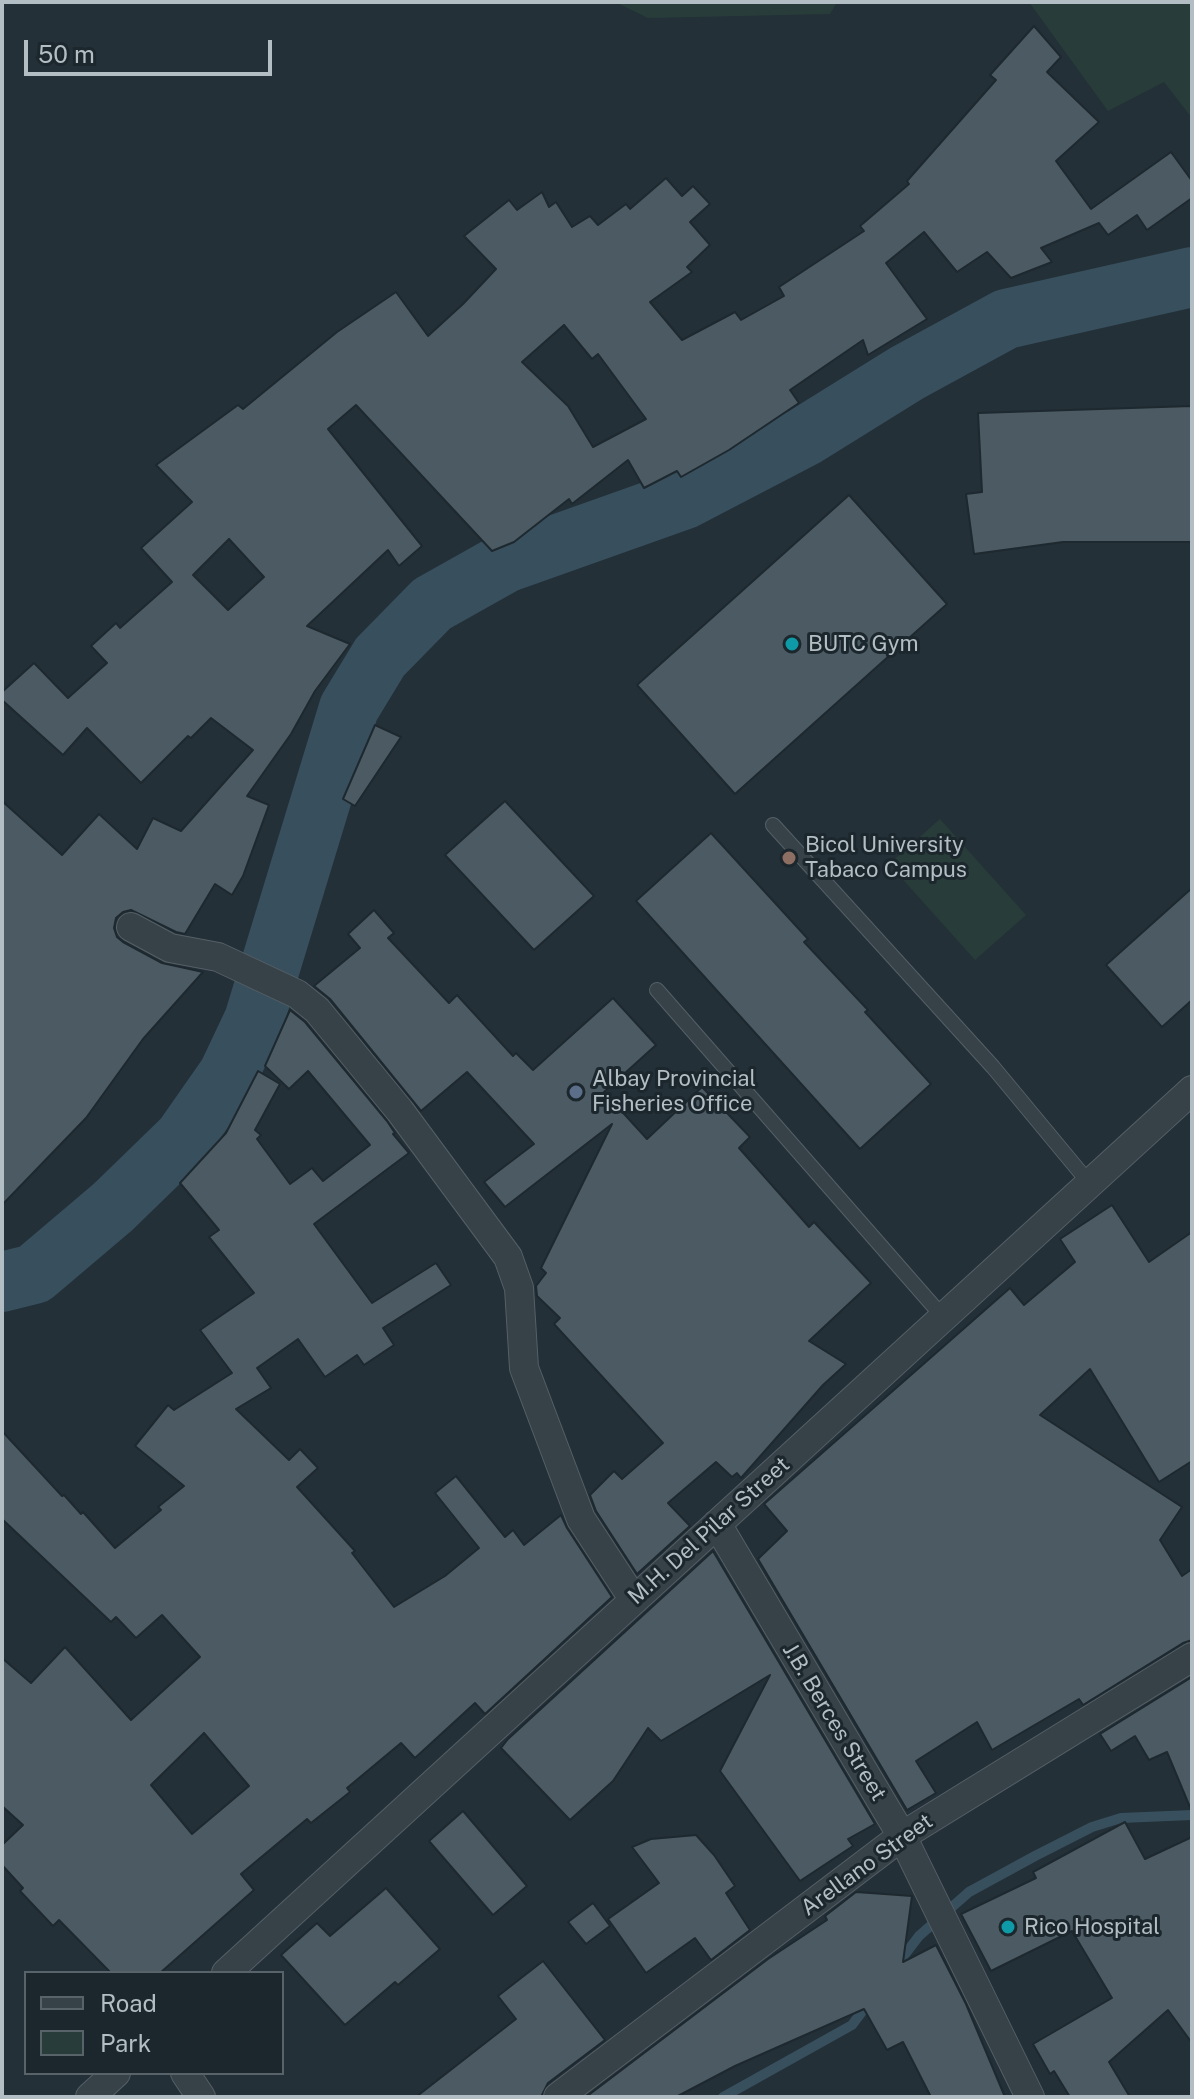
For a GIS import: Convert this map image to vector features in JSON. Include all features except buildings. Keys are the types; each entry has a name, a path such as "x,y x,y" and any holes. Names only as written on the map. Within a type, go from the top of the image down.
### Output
{"street":[{"path":"131,927 170,948 218,957 297,994 317,1010 400,1111 508,1257 519,1288 524,1368 581,1519 634,1600"},
{"name":"M.H. Del Pilar Street","path":"228,1971 1192,1090"},
{"name":"J.B. Berces Street","path":"717,1524 902,1836 1030,2097"},
{"name":"Arellano Street","path":"558,2097 902,1836 1192,1657"},
{"path":"90,2097 114,2075"},
{"path":"186,2075 201,2097"}],"lane":[{"path":"773,825 993,1067 1090,1184"},
{"path":"657,990 943,1317"}],"green space":[{"path":"615,2 837,2 830,14 648,18"},
{"path":"1029,2 1192,2 1192,118 1164,82 1108,111"},
{"path":"940,819 1026,915 975,960 889,864"}],"waterway":[{"path":"2,1282 34,1274 113,1207 184,1138 228,1075 254,1020 349,708 380,657 432,604 505,563 685,499 804,437 907,373 1006,319 1192,277"},
{"path":"896,1966 919,1936 969,1892 1035,1856 1092,1827 1121,1818 1192,1815"},
{"path":"723,2097 852,2025 870,2001"}],"place":[{"name":"BUTC Gym","path":"792,644"},
{"name":"Bicol University Tabaco Campus","path":"789,858"},
{"name":"Albay Provincial Fisheries Office","path":"576,1092"},
{"name":"Rico Hospital","path":"1008,1927"}]}
